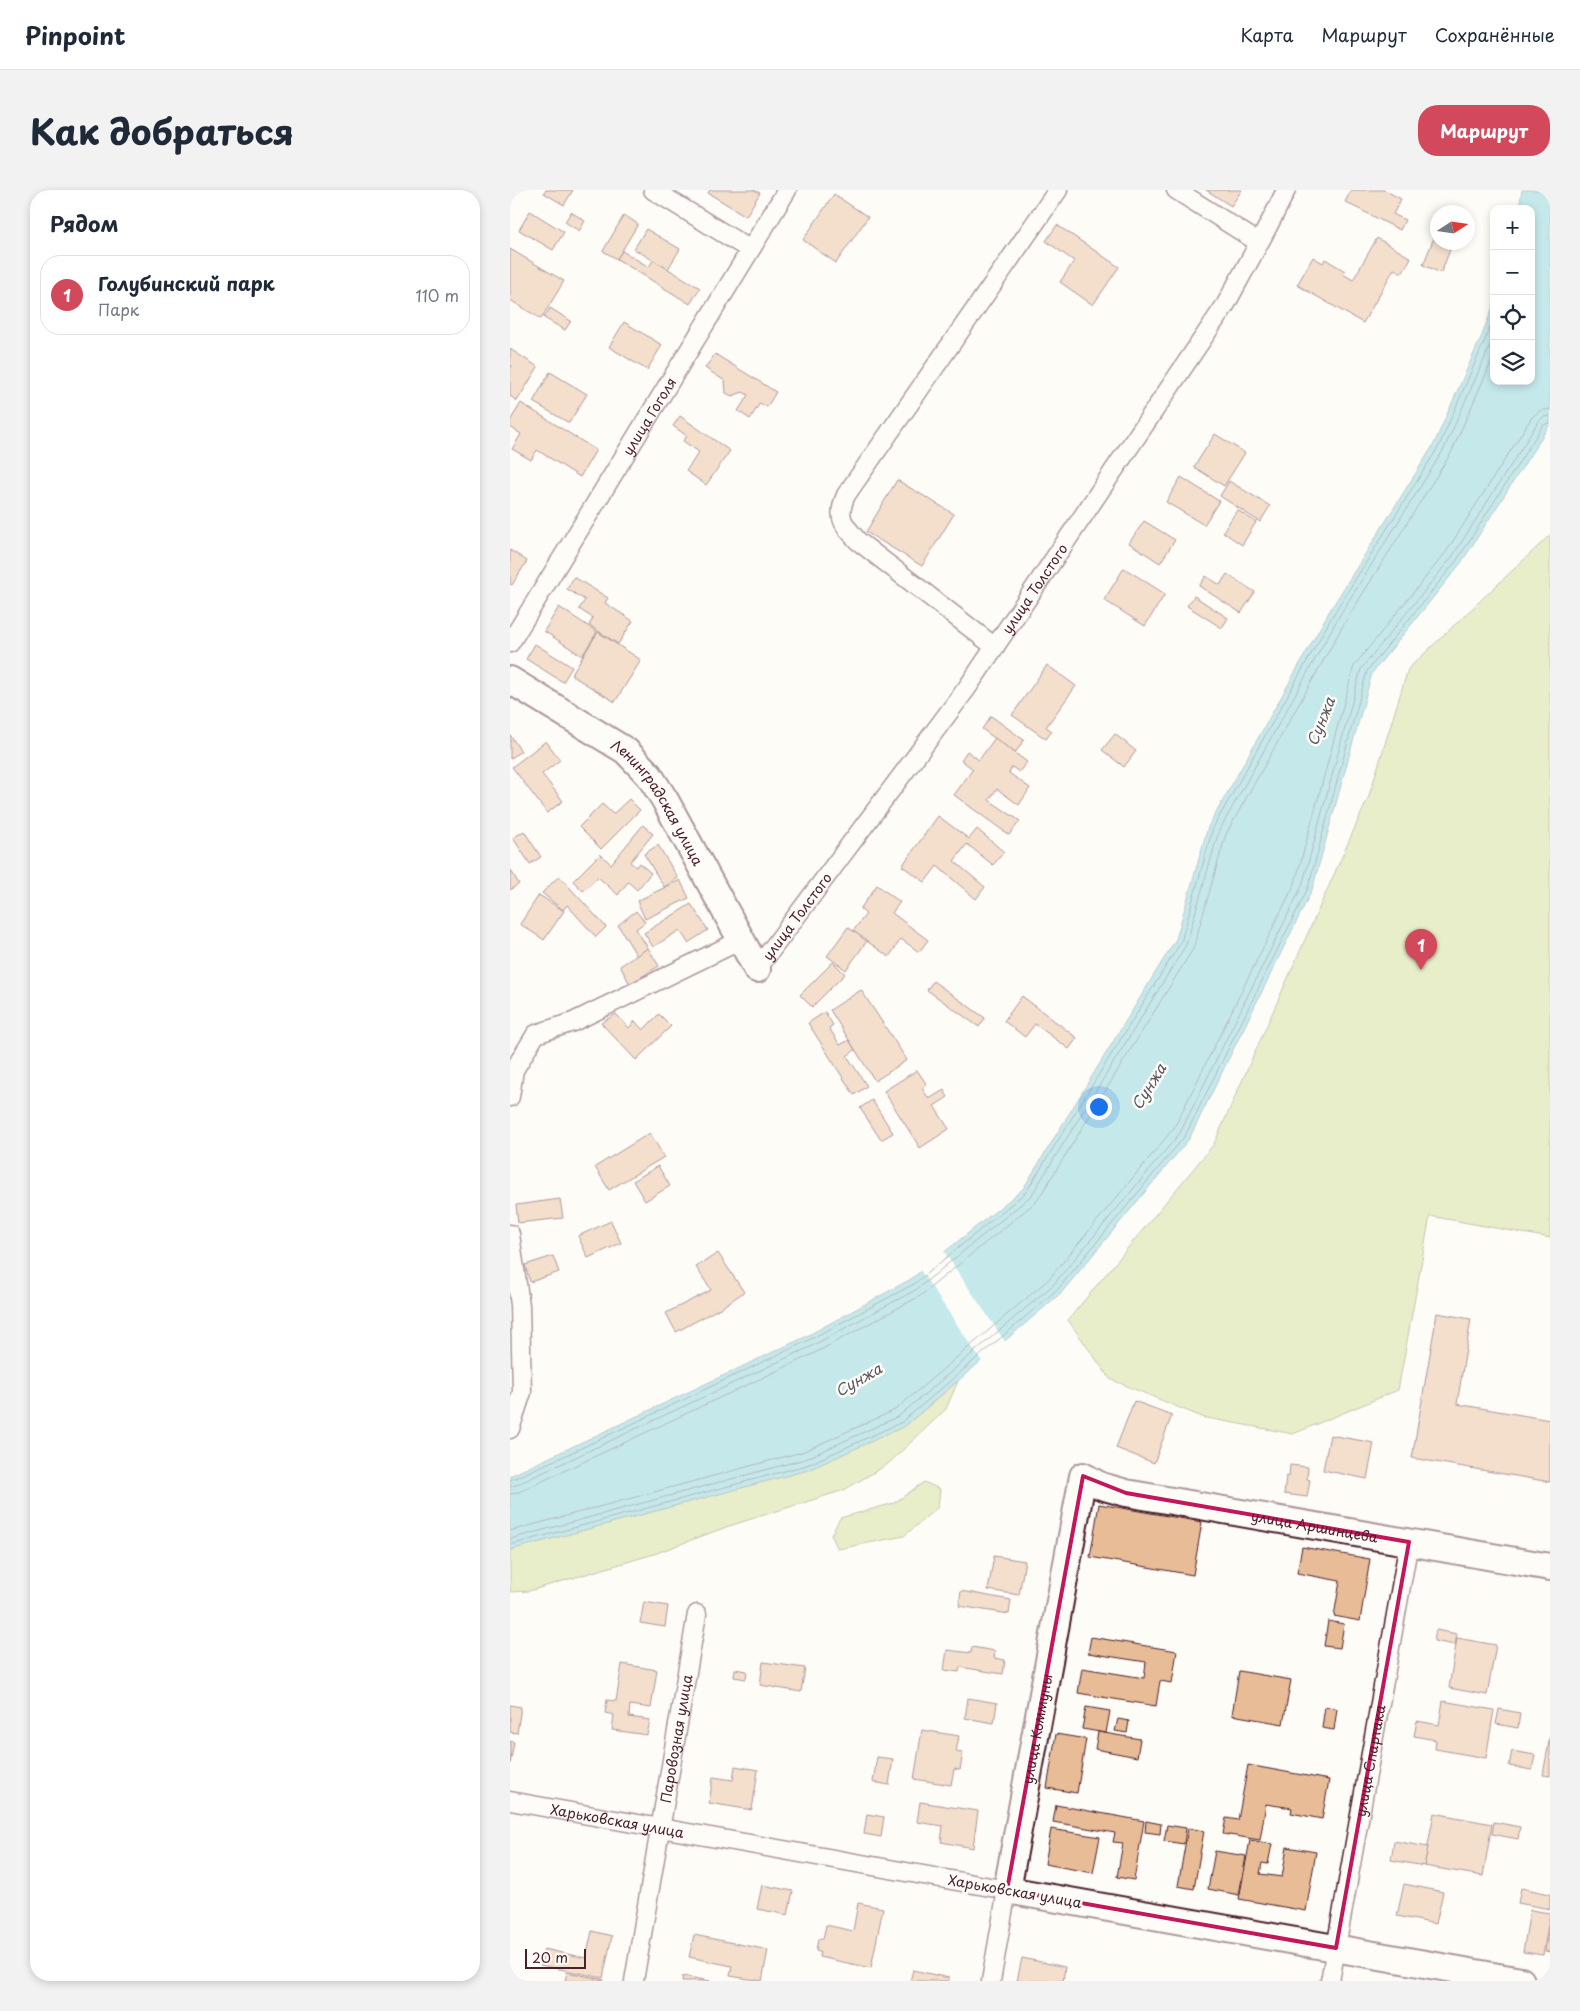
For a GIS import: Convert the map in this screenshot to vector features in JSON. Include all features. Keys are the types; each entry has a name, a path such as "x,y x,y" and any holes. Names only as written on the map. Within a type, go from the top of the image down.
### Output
{"main road":[{"name":"Ленинградская улица","path":"510,680 626,751 649,775 665,800 757,969"},
{"name":"улица Аршинцева","path":"1083,1476 1101,1486 1126,1493 1550,1567"},
{"name":"улица Коммуны","path":"1007,1890 1083,1476"},
{"name":"Харьковская улица","path":"1007,1890 1521,1981"}],"street":[{"path":"653,190 750,249"},
{"name":"улица Гоголя","path":"510,643 787,190"},
{"path":"995,647 858,541 844,526 840,508 846,495 1058,190"},
{"path":"1176,190 1258,242"},
{"name":"улица Толстого","path":"757,969 967,688 995,647 1226,304 1258,242 1271,223 1286,190"},
{"path":"510,1097 514,1070 536,1034 573,1022 741,940"},
{"path":"510,1234 520,1305 522,1392 510,1429"},
{"name":"улица Спартака","path":"1330,1981 1409,1542"},
{"name":"Паровозная улица","path":"634,1981 697,1614"},
{"name":"Харьковская улица","path":"510,1801 1007,1890"},
{"name":"улица Коммуны","path":"991,1981 1007,1890"}],"highlighted area":[{"path":"1083,1476 1126,1493 1409,1542 1336,1948 1007,1890"}],"green space":[{"path":"1550,535 1550,1238 1430,1216 1398,1390 1293,1434 1202,1417 1110,1379 1068,1320 1214,1144 1369,796 1408,669"},
{"path":"958,1381 946,1409 888,1464 844,1490 729,1526 654,1554 529,1591 510,1592 510,1550 808,1470 905,1426"},
{"path":"924,1482 940,1489 938,1507 904,1536 838,1549 831,1535 840,1518 894,1503"}],"water":[{"name":"Сунжа","path":"1522,190 1550,190 1550,424 1461,563 1372,673 1312,890 1189,1139 1062,1292 905,1426 808,1470 510,1550 510,1476 805,1337 911,1279 1023,1189 1176,939 1208,827 1329,612 1434,444 1490,314 1490,385 1535,385 1535,205 1520,205"}],"pier":[{"path":"943,1250 1006,1343 983,1363 920,1270"}],"building":[{"path":"546,190 573,190 564,205 544,193"},
{"path":"710,190 754,190 760,193 746,216 708,193"},
{"path":"1206,190 1242,190 1231,206"},
{"path":"1351,190 1384,190 1401,199 1393,214 1405,220 1400,230 1345,202"},
{"path":"834,194 868,217 836,263 803,240"},
{"path":"530,211 564,232 553,250 519,230"},
{"path":"571,212 585,221 579,231 565,222"},
{"path":"624,215 638,224 617,259 603,251"},
{"path":"1057,225 1119,267 1093,305 1060,282 1074,261 1046,241"},
{"path":"646,229 680,249 668,269 634,249"},
{"path":"1377,238 1411,258 1402,273 1394,269 1363,323 1297,285 1313,257 1323,263 1325,259 1345,271 1343,274 1353,280"},
{"path":"1430,248 1430,250 1450,250 1441,273 1423,265"},
{"path":"510,249 564,281 541,319 510,300"},
{"path":"622,251 649,267 653,260 700,288 690,304 617,259"},
{"path":"550,308 571,321 565,330 544,318"},
{"path":"624,322 662,345 647,370 609,347"},
{"path":"510,349 538,367 517,401 510,396 510,369 512,366 510,365"},
{"path":"715,354 776,392 767,407 760,403 750,419 738,411 748,395 743,392 732,396 726,393 725,381 705,368"},
{"path":"550,372 587,394 569,423 533,402"},
{"path":"521,403 596,450 580,477 537,450 531,460 512,449 521,434 510,427 510,421"},
{"path":"680,416 730,451 706,485 686,471 699,452 683,441 687,436 673,426"},
{"path":"1215,434 1245,453 1224,486 1194,467"},
{"path":"1181,477 1219,501 1204,525 1166,502"},
{"path":"897,480 954,514 922,566 866,532"},
{"path":"1229,481 1270,506 1260,522 1220,496"},
{"path":"1237,510 1256,522 1242,545 1223,532"},
{"path":"1144,521 1175,540 1160,563 1129,543"},
{"path":"510,550 527,561 512,585 510,584"},
{"path":"1124,568 1165,594 1145,626 1104,600"},
{"path":"1227,574 1255,592 1241,613 1199,586 1206,576 1220,585"},
{"path":"574,577 608,598 605,603 633,621 618,644 589,625 593,618 579,609 585,600 567,589"},
{"path":"1194,596 1228,618 1222,628 1187,606"},
{"path":"559,607 597,632 582,656 544,631"},
{"path":"598,632 641,660 615,702 571,675"},
{"path":"535,644 572,667 563,682 526,659"},
{"path":"1047,665 1076,686 1046,727 1052,731 1046,739 1012,715"},
{"path":"991,716 1024,740 1015,753 982,729"},
{"path":"1115,734 1136,751 1124,767 1102,750"},
{"path":"510,735 521,751 510,759"},
{"path":"995,738 1027,762 1019,772 1012,767 1009,773 1030,788 1019,805 997,789 989,800 1020,821 1009,835 954,795 973,769 961,760 967,751 979,760"},
{"path":"546,741 560,760 542,774 563,801 547,813 512,767"},
{"path":"629,799 640,810 601,849 579,827 602,804 613,814"},
{"path":"938,816 969,839 977,829 1004,852 993,865 967,844 954,861 985,887 976,899 937,866 925,882 902,866"},
{"path":"643,825 653,834 630,862 636,867 639,863 651,873 637,890 628,882 618,895 598,877 583,891 573,881 600,854 611,864"},
{"path":"524,831 541,857 530,864 513,838"},
{"path":"658,845 678,878 664,887 644,854"},
{"path":"510,869 519,884 510,890"},
{"path":"559,876 606,927 596,937 567,905 563,910 542,893"},
{"path":"680,880 689,898 645,919 637,901"},
{"path":"877,885 900,902 892,913 928,940 919,952 901,939 889,957 853,931 866,914 860,909"},
{"path":"539,895 564,911 544,940 520,924"},
{"path":"691,904 708,930 688,943 680,930 653,947 644,933"},
{"path":"636,911 645,922 636,929 648,948 637,956 618,925"},
{"path":"848,927 867,941 846,970 827,956"},
{"path":"648,948 659,966 630,984 620,966"},
{"path":"833,962 845,974 812,1007 800,995"},
{"path":"933,981 985,1018 979,1027 927,990"},
{"path":"861,990 907,1060 875,1081 830,1010"},
{"path":"1022,996 1077,1038 1069,1049 1035,1024 1025,1037 1004,1021"},
{"path":"825,1012 833,1025 829,1028 840,1045 849,1040 855,1050 847,1056 867,1086 854,1095 808,1023"},
{"path":"616,1014 629,1028 635,1021 643,1030 659,1014 671,1026 636,1060 601,1023"},
{"path":"917,1070 927,1085 922,1088 929,1099 944,1090 948,1097 934,1106 949,1129 920,1148 884,1091"},
{"path":"872,1100 893,1133 881,1140 860,1108"},
{"path":"650,1133 664,1157 609,1190 595,1167"},
{"path":"658,1166 670,1186 645,1201 633,1181"},
{"path":"560,1199 563,1218 518,1223 516,1205"},
{"path":"611,1221 621,1243 588,1258 578,1236"},
{"path":"718,1253 744,1292 722,1307 676,1332 666,1313 711,1290 696,1267"},
{"path":"553,1256 559,1272 530,1282 525,1265"},
{"path":"1437,1313 1471,1319 1457,1404 1550,1420 1550,1482 1412,1458"},
{"path":"1134,1401 1172,1415 1154,1463 1116,1448"},
{"path":"1330,1435 1374,1443 1367,1479 1323,1470"},
{"path":"1290,1465 1308,1467 1307,1479 1310,1480 1307,1497 1284,1494 1286,1476 1289,1477"},
{"path":"1099,1504 1202,1522 1193,1575 1090,1557"},
{"path":"1302,1547 1370,1559 1360,1621 1334,1616 1340,1581 1297,1573"},
{"path":"994,1556 1025,1561 1019,1595 988,1590"},
{"path":"961,1591 1011,1600 1009,1614 959,1606"},
{"path":"644,1602 668,1606 665,1627 640,1623"},
{"path":"1328,1621 1344,1624 1340,1648 1324,1646"},
{"path":"1436,1630 1457,1634 1455,1645 1434,1641"},
{"path":"1091,1637 1177,1651 1172,1683 1160,1681 1156,1706 1078,1693 1082,1668 1144,1678 1146,1662 1088,1653"},
{"path":"1457,1638 1496,1645 1487,1695 1449,1688"},
{"path":"972,1647 995,1651 994,1658 1005,1660 1003,1674 960,1667 959,1672 944,1670 947,1650 971,1653"},
{"path":"763,1662 805,1668 801,1692 760,1685"},
{"path":"622,1664 657,1670 651,1708 630,1705 629,1717 650,1720 647,1735 612,1730 614,1715 605,1713 607,1700 616,1701"},
{"path":"735,1669 747,1671 746,1679 734,1677"},
{"path":"1239,1671 1291,1680 1283,1724 1232,1715"},
{"path":"968,1698 997,1703 994,1723 965,1718"},
{"path":"1443,1701 1494,1710 1486,1758 1435,1749 1436,1740 1414,1736 1417,1721 1439,1725"},
{"path":"510,1705 521,1707 517,1733 510,1732"},
{"path":"1325,1706 1337,1709 1334,1730 1322,1728"},
{"path":"1086,1707 1110,1711 1106,1733 1082,1729"},
{"path":"1499,1709 1520,1713 1518,1728 1496,1724"},
{"path":"1118,1719 1129,1721 1127,1733 1115,1731"},
{"path":"922,1730 959,1736 956,1752 963,1753 960,1770 954,1769 951,1785 914,1779"},
{"path":"1098,1732 1140,1739 1137,1757 1095,1749"},
{"path":"1056,1734 1086,1739 1077,1793 1047,1788"},
{"path":"1550,1736 1550,1776 1543,1775"},
{"path":"510,1741 514,1742 510,1765"},
{"path":"1512,1751 1535,1755 1532,1770 1509,1766"},
{"path":"877,1757 893,1759 889,1785 873,1782"},
{"path":"1248,1765 1329,1780 1322,1819 1291,1813 1292,1808 1266,1804 1260,1840 1223,1834 1226,1818 1238,1820"},
{"path":"735,1766 758,1770 752,1810 709,1803 713,1777 733,1780"},
{"path":"920,1802 978,1811 973,1848 941,1842 943,1826 917,1822"},
{"path":"1056,1805 1144,1821 1134,1880 1117,1877 1123,1843 1113,1842 1115,1833 1053,1822"},
{"path":"1434,1813 1492,1824 1483,1876 1424,1866"},
{"path":"867,1814 884,1817 881,1837 864,1834"},
{"path":"1146,1821 1161,1824 1160,1834 1145,1832"},
{"path":"1494,1822 1520,1827 1518,1839 1492,1834"},
{"path":"1167,1825 1186,1828 1184,1844 1164,1841"},
{"path":"1188,1828 1204,1831 1194,1889 1178,1886"},
{"path":"1051,1829 1100,1837 1093,1873 1045,1864"},
{"path":"1250,1840 1272,1844 1268,1864 1262,1863 1260,1874 1282,1877 1287,1847 1316,1852 1306,1911 1239,1899"},
{"path":"1394,1841 1428,1847 1424,1866 1391,1860"},
{"path":"1215,1851 1246,1856 1239,1895 1208,1889"},
{"path":"1404,1884 1443,1892 1436,1924 1397,1916"},
{"path":"762,1885 793,1891 788,1915 757,1909"},
{"path":"1521,1888 1550,1894 1550,1909 1518,1903"},
{"path":"858,1903 883,1908 871,1968 819,1957 820,1952 816,1951 818,1939 823,1939 826,1925 853,1931"},
{"path":"1530,1910 1550,1913 1543,1955 1523,1952"},
{"path":"1550,1928 1550,1952 1545,1951"},
{"path":"592,1931 612,1936 603,1978 540,1965 544,1949 586,1958"},
{"path":"694,1935 768,1950 762,1981 730,1976 732,1966 689,1957"},
{"path":"1022,1958 1065,1967 1063,1981 1017,1981"},
{"path":"913,1970 949,1978 949,1981 910,1981"},
{"path":"567,1972 604,1980 604,1981 565,1981"},
{"path":"683,1976 710,1981 682,1981"}],"place":[{"name":"Голубинский парк","path":"1421,970"}]}
